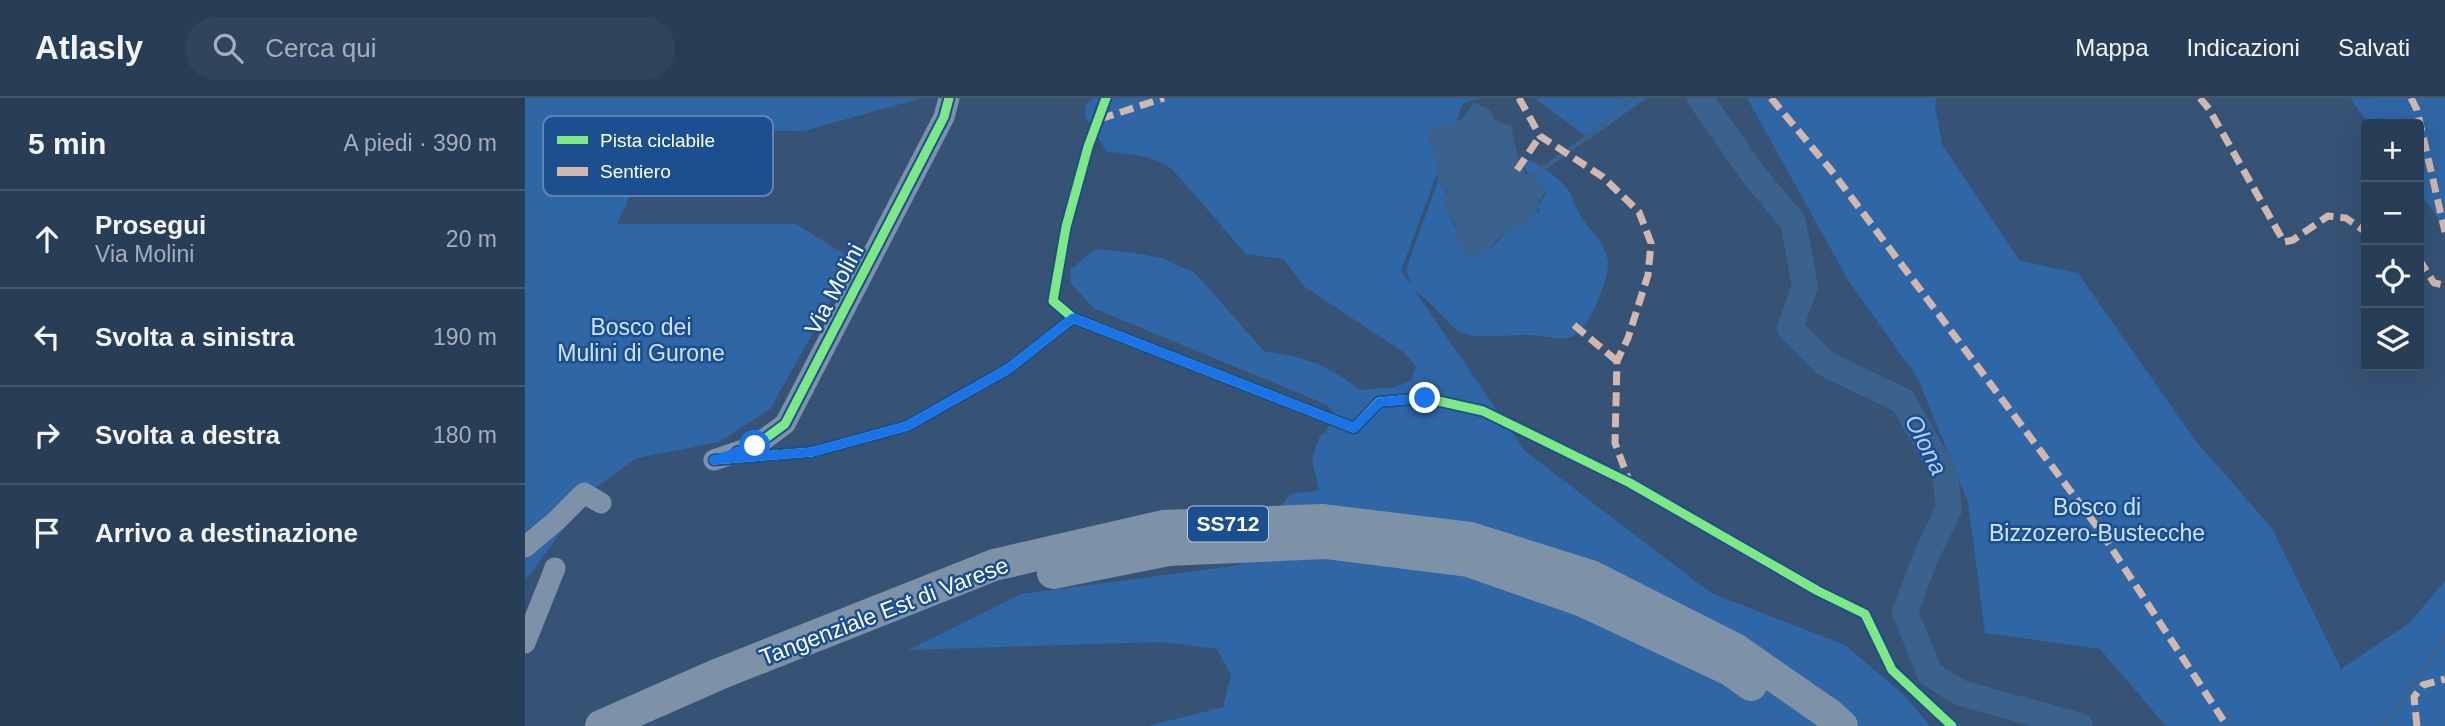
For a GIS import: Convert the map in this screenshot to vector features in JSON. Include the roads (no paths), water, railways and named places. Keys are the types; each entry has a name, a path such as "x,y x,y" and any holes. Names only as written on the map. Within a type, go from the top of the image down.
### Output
{"highway":[{"name":"Tangenziale Est di Varese","path":"601,726 719,674 994,565 1163,526 1322,520 1469,538 1591,576 1735,649 1842,726"},
{"name":"Tangenziale Est di Varese","path":"646,726 725,692 1001,584 1168,550 1325,544 1468,561 1583,601 1730,670 1811,726"}],"street":[{"name":"Via Molini","path":"714,460 755,446 785,424 944,117 949,98"},
{"path":"525,547 584,493 601,503"},
{"path":"525,643 555,568"}],"waterway":[{"path":"1530,178 1604,125 1631,98"},
{"name":"Olona","path":"1700,98 1753,174 1793,222 1805,286 1790,328 1826,364 1903,401 1945,475 1949,509 1926,556 1905,612 1930,674 1961,693 2080,726"},
{"path":"2384,726 2445,637"}],"park label":[{"name":"Bosco dei Mulini di Gurone","path":"641,340"},
{"name":"Bosco di Bizzozero-Bustecche","path":"2097,520"}]}
